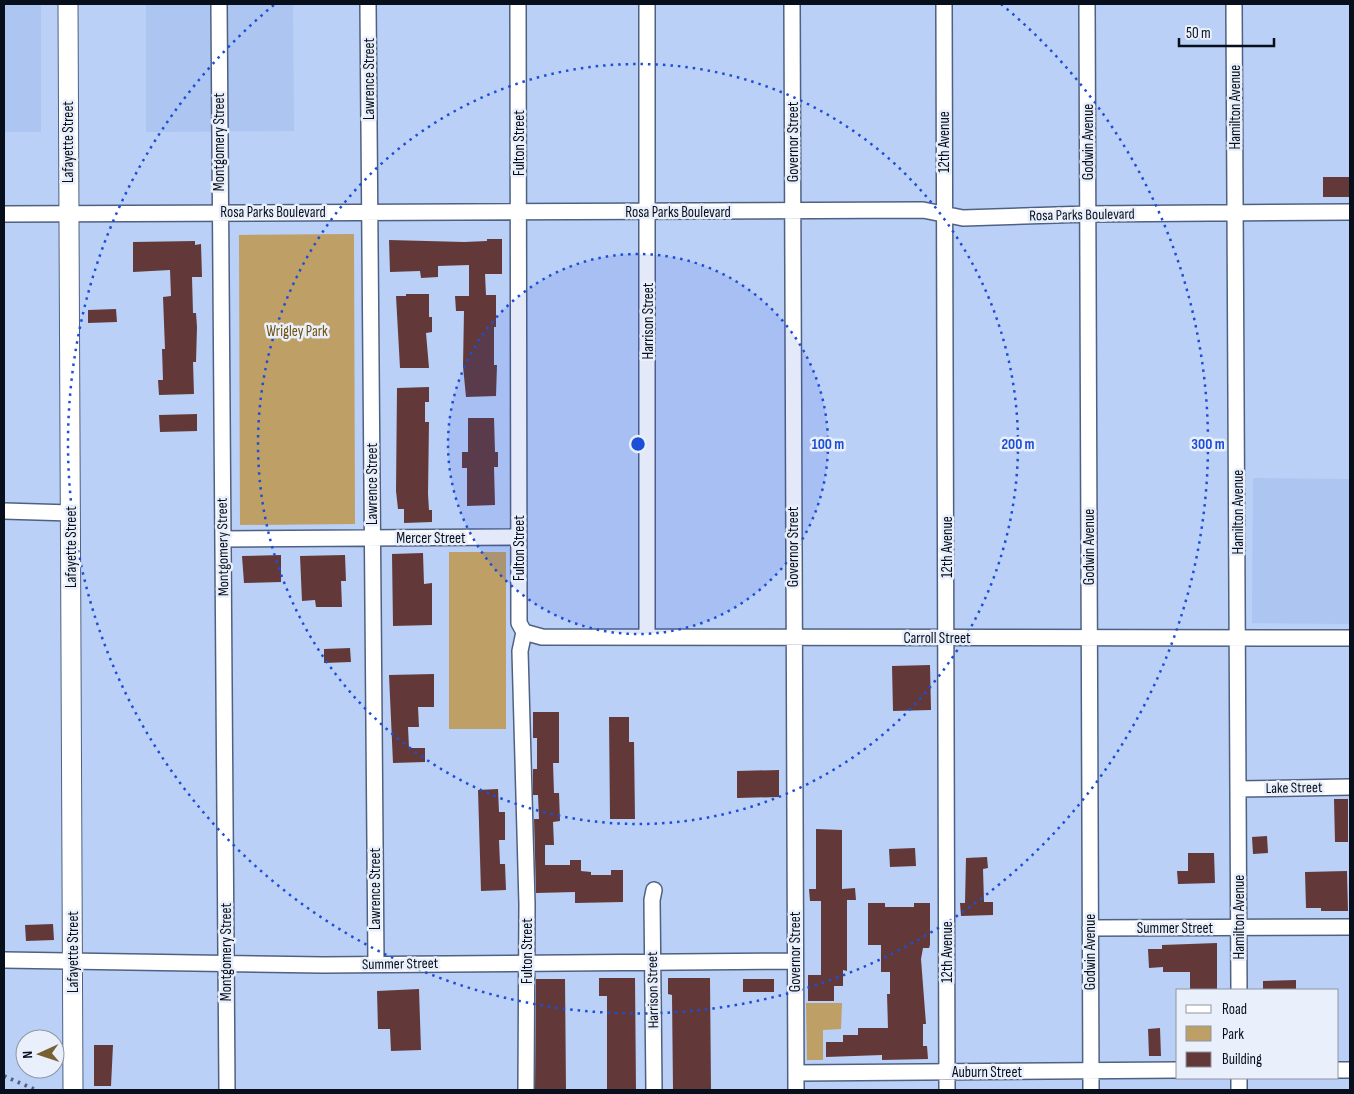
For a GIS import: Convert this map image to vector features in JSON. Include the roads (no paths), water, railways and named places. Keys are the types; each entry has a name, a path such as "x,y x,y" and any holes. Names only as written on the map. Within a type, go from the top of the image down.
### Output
{"main road":[{"name":"Lafayette Street","path":"68,4 73,1090"}],"street":[{"name":"Montgomery Street","path":"219,4 227,1090"},
{"name":"Lawrence Street","path":"368,4 376,964"},
{"name":"Fulton Street","path":"518,4 519,623 524,632 520,651 526,963 526,1090"},
{"name":"Harrison Street","path":"646,637 649,212 647,4"},
{"name":"Governor Street","path":"792,4 796,1090"},
{"name":"12th Avenue","path":"944,4 947,1090"},
{"name":"Godwin Avenue","path":"1087,4 1091,1090"},
{"name":"Hamilton Avenue","path":"1234,4 1239,989"},
{"name":"Rosa Parks Boulevard","path":"4,214 923,210 962,218 1088,214 1350,212"},
{"path":"4,511 71,512"},
{"name":"Mercer Street","path":"223,538 519,538"},
{"name":"Carroll Street","path":"524,632 542,637 1350,638"},
{"name":"Lake Street","path":"1238,789 1350,787"},
{"name":"Harrison Street","path":"654,890 652,900 654,1090"},
{"name":"Summer Street","path":"1090,928 1350,927"},
{"name":"Summer Street","path":"4,960 376,964 795,961"},
{"name":"Auburn Street","path":"796,1073 1176,1070"}],"railway":[{"path":"4,1076 36,1090"}],"park label":[{"name":"Wrigley Park","path":"297,331"}]}
